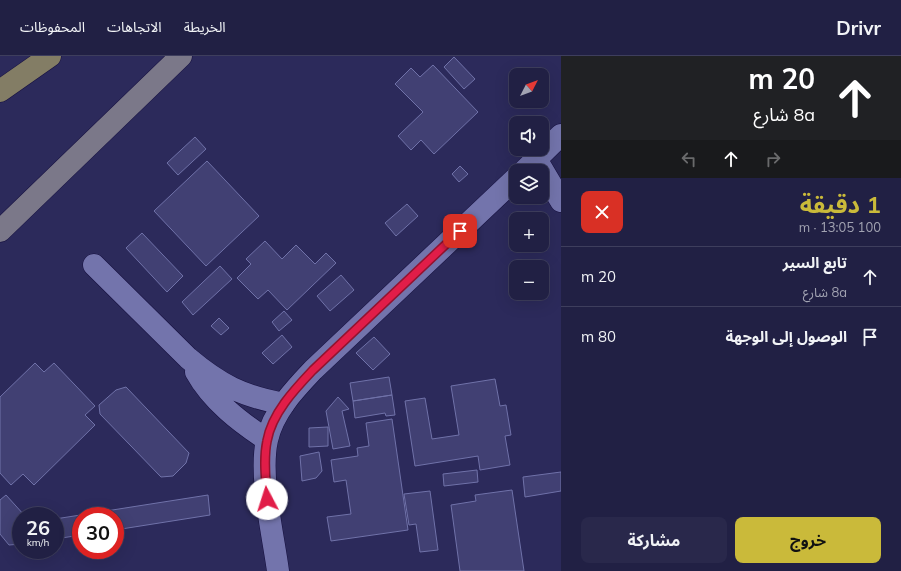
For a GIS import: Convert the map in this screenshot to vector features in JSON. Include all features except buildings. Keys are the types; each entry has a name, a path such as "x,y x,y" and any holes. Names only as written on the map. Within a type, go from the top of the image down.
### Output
{"main road":[{"path":"0,91 50,56"},
{"path":"0,231 181,56"}],"street":[{"path":"531,164 561,135"},
{"path":"278,571 267,499 265,456 267,440 276,417 295,389 313,370 509,185"},
{"path":"549,186 561,200"},
{"path":"94,265 188,358 205,372 222,384 242,393 262,400 284,404"},
{"path":"188,358 199,378 214,396 236,418 267,440"}],"route":[{"path":"267,499 265,475 267,440 276,417 284,404 295,389 313,370 460,231"}]}
